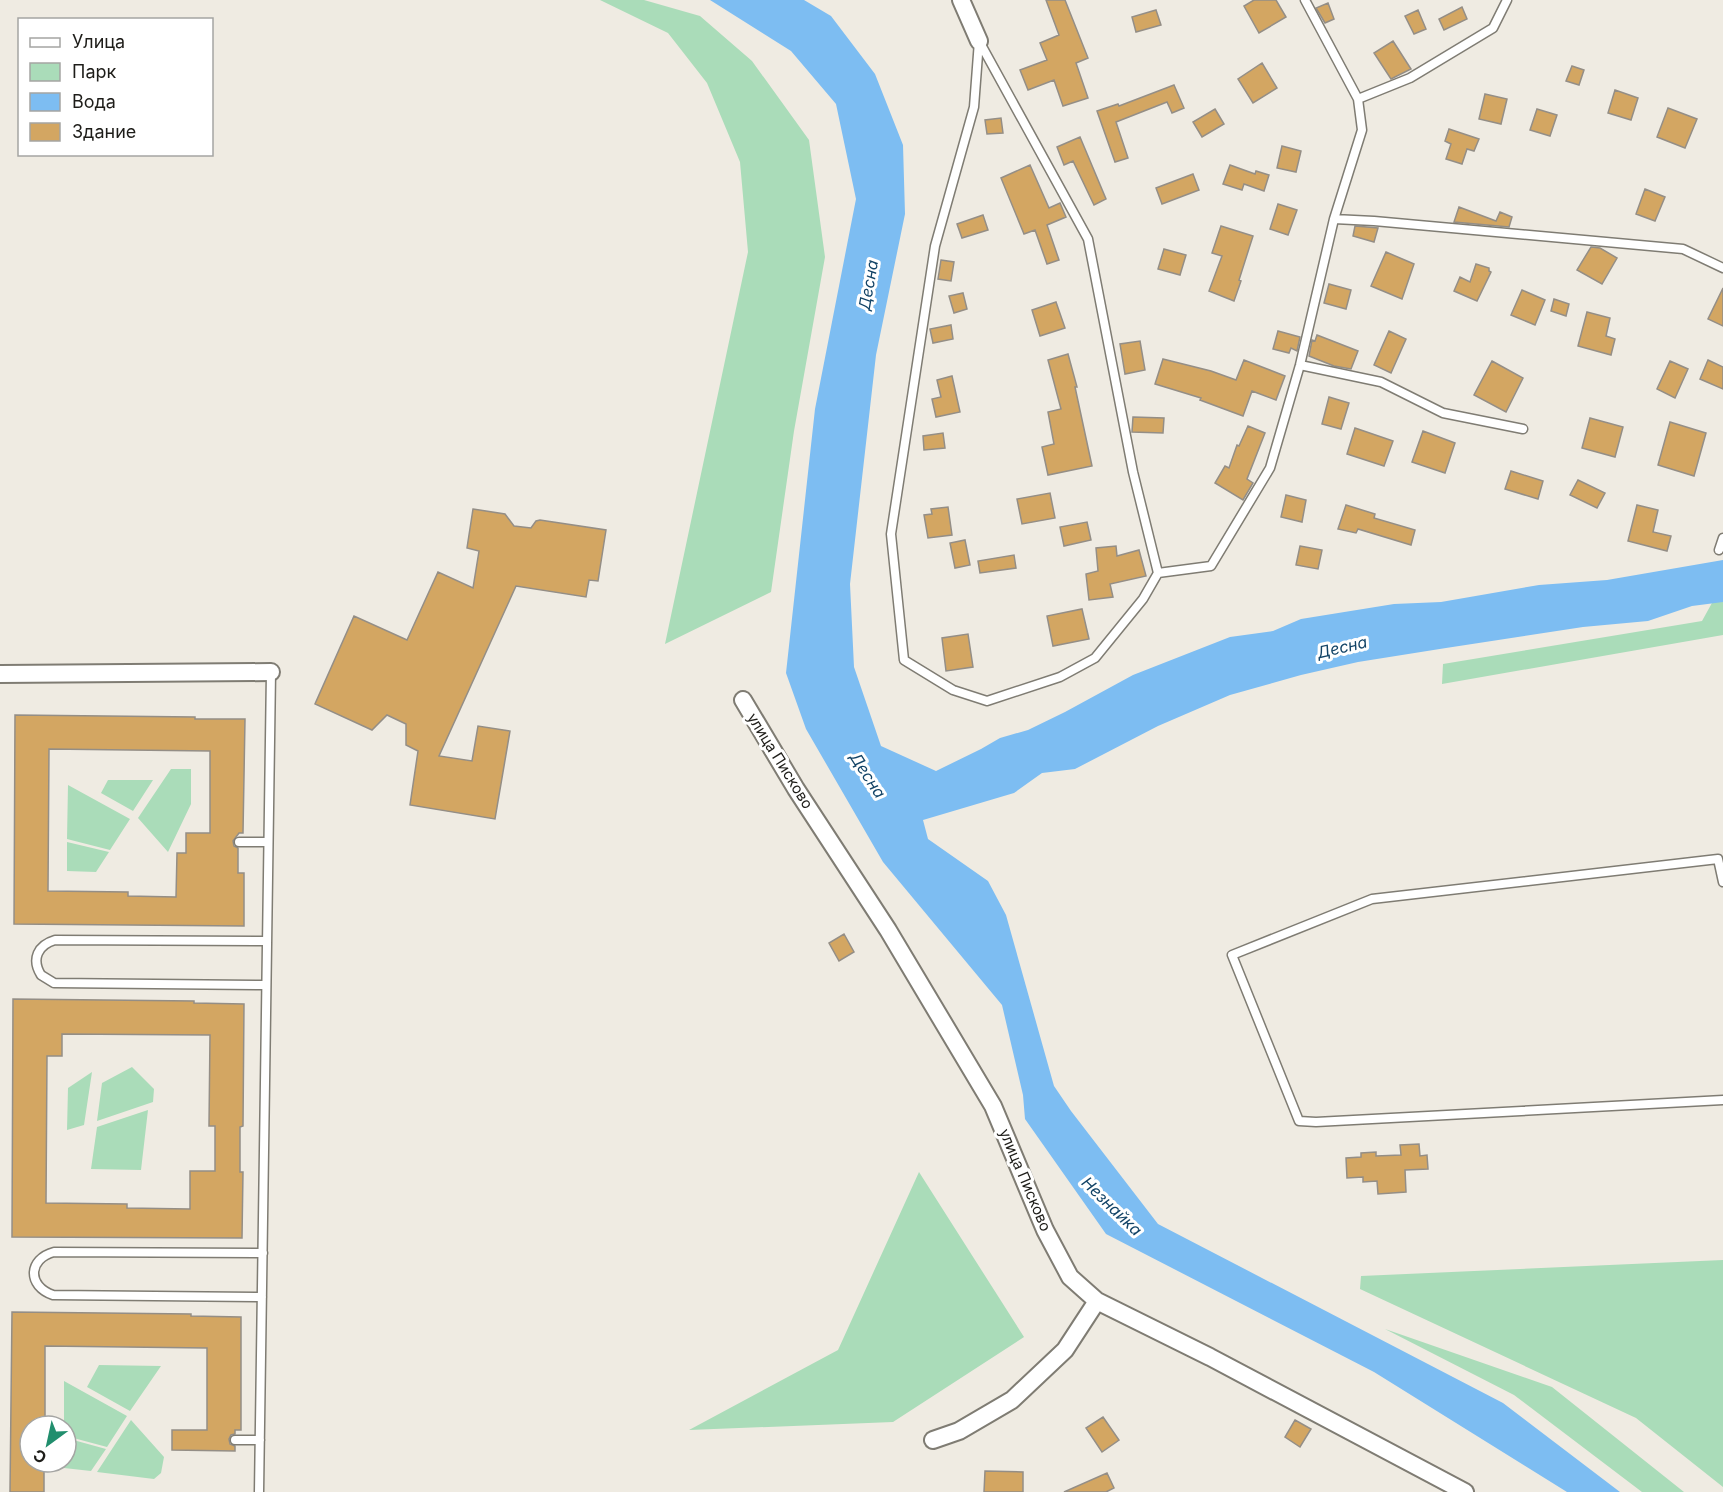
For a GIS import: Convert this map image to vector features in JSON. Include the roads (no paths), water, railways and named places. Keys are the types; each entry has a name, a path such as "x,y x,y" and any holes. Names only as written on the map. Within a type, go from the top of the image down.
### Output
{"street":[{"path":"962,0 979,41"},
{"path":"0,674 271,672"},
{"name":"улица Писково","path":"743,700 796,789 888,930 993,1106 1045,1230 1070,1277 1097,1301 1210,1357 1465,1492"},
{"path":"933,1440 959,1431 1012,1400 1065,1350 1097,1301"}],"lane":[{"path":"1158,573 1211,566 1270,468 1300,365 1334,219 1362,130 1358,99 1305,0"},
{"path":"1358,99 1410,78 1493,28 1508,0"},
{"path":"979,41 1088,239 1133,472 1158,573 1143,599 1095,658 1060,677 987,700 952,690 904,660 891,534 936,246 974,107 979,41"},
{"path":"1334,219 1683,249 1723,268"},
{"path":"1300,365 1381,382 1443,413 1523,429"},
{"path":"1719,550 1723,538"},
{"path":"259,1492 271,672"},
{"path":"239,842 268,842"},
{"path":"1723,882 1718,859 1372,899 1232,955 1299,1121 1316,1122 1723,1100"},
{"path":"267,941 55,940 43,945 36,955 41,975 54,983 267,985"},
{"path":"262,1297 53,1295 39,1287 34,1273 41,1257 54,1252 263,1253"},
{"path":"235,1440 260,1440"}],"water":[{"path":"710,0 804,0 831,16 875,74 903,145 905,214 876,355 850,584 854,667 881,746 936,771 1000,738 1028,730 1065,712 1133,675 1230,637 1273,631 1301,619 1394,604 1441,602 1539,585 1607,580 1723,560 1723,602 1692,606 1648,621 1583,627 1446,648 1358,662 1301,675 1230,695 1158,726 1075,769 1042,773 1014,793 923,820 928,839 988,881 1006,915 1054,1086 1158,1224 1503,1403 1620,1492 1567,1492 1374,1372 1106,1234 1025,1119 1023,1095 1002,1005 883,862 806,729 786,673 815,409 856,199 836,104 791,51"}],"water label":[{"name":"Десна","path":"868,285"},
{"name":"Десна","path":"1342,647"},
{"name":"Десна","path":"868,775"},
{"name":"Незнайка","path":"1112,1206"}]}
